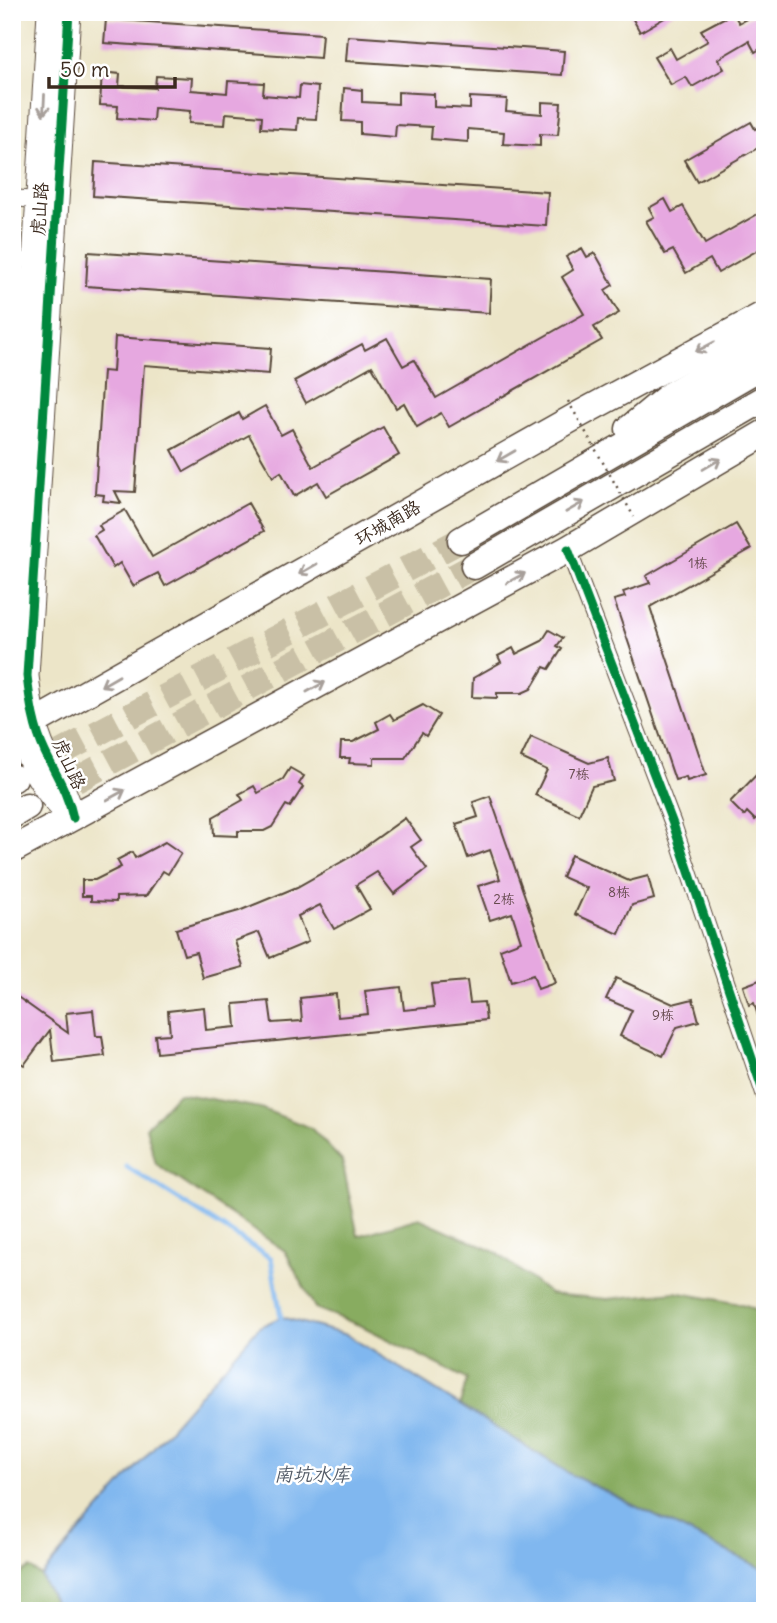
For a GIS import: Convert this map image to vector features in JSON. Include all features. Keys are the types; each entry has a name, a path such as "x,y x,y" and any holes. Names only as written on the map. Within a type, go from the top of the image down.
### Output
{"main road":[{"name":"环城南路","path":"19,725 765,314"},
{"path":"568,479 670,395 765,340"},
{"path":"461,540 765,364"},
{"path":"474,566 765,398"},
{"path":"652,463 765,409"},
{"path":"12,850 569,549 765,433"}],"street":[{"name":"虎山路","path":"49,12 47,201 27,676 19,725 44,750 69,796 74,818"},
{"name":"虎山路","path":"12,628 47,201 69,12"},
{"path":"12,198 47,201"},
{"path":"569,549 673,824 765,1097"}],"path":[{"path":"568,401 634,517"}],"green space":[{"path":"178,1093 260,1108 311,1128 342,1161 358,1236 419,1218 496,1252 550,1294 608,1299 675,1292 746,1305 765,1314 765,1570 572,1475 460,1405 467,1379 364,1327 315,1308 285,1251 156,1164 146,1127"},
{"path":"30,1568 41,1576 59,1611 12,1611 12,1579"}],"water":[{"name":"南坑水库","path":"281,1317 347,1335 572,1475 765,1570 765,1611 59,1611 41,1576 259,1327"}],"building":[{"path":"629,12 675,12 640,32"},
{"path":"759,12 765,12 765,46 755,52 749,41 718,59 724,69 692,87 686,77 671,85 654,57 670,48 676,59 708,41 701,30 733,13 739,23"},
{"path":"106,19 322,34 320,58 104,43"},
{"path":"348,36 564,51 562,75 346,61"},
{"path":"102,72 120,74 119,86 155,88 156,76 192,78 191,90 227,93 228,81 264,83 263,95 299,98 300,85 318,87 316,119 298,118 297,130 261,128 262,116 226,113 225,125 189,123 190,111 154,108 153,121 117,118 118,106 100,105"},
{"path":"344,88 362,90 362,102 398,104 398,92 434,94 434,107 470,109 470,97 507,99 506,111 542,114 542,102 561,103 558,135 540,134 540,146 503,144 504,132 468,129 468,142 431,139 432,127 396,125 395,137 360,134 360,122 342,121"},
{"path":"751,122 755,129 765,123 765,144 697,182 684,160"},
{"path":"95,162 548,192 546,226 93,196"},
{"path":"665,199 672,212 683,206 705,244 765,210 765,246 718,273 710,259 686,273 673,250 665,254 646,221 654,217 649,208"},
{"path":"582,248 587,257 595,253 613,285 605,290 619,313 594,327 602,340 449,427 441,413 417,427 404,403 396,408 372,366 306,403 294,381 362,344 365,350 387,338 403,366 414,360 436,398 584,314 562,277 573,270 566,257"},
{"path":"88,252 491,279 489,313 86,286"},
{"path":"115,337 271,348 269,374 144,365 135,492 115,491 121,503 103,501 104,495 95,494 103,371 113,372"},
{"path":"265,406 281,435 292,429 313,467 383,427 399,455 326,496 318,482 294,496 281,472 273,477 249,435 184,472 172,450 239,413 242,419"},
{"path":"248,503 264,531 165,586 158,573 133,586 120,563 113,568 94,535 102,530 99,525 125,510 152,557"},
{"path":"736,524 751,549 650,607 706,775 687,781 686,777 675,780 614,600 625,597 623,592 650,583 646,576"},
{"path":"549,630 563,638 557,646 562,649 549,669 544,667 531,689 522,693 497,693 497,698 472,697 473,678 501,662 498,656 513,648 516,654 542,641"},
{"path":"423,705 439,715 426,736 422,733 405,758 374,758 374,764 349,763 350,758 340,758 341,742 353,742 379,729 376,722 390,714 394,720"},
{"path":"531,737 589,763 608,758 614,781 592,786 579,815 535,795 547,770 521,758"},
{"path":"765,766 765,810 755,820 747,812 744,816 730,802"},
{"path":"290,768 304,776 299,784 303,787 290,807 286,805 272,827 264,831 238,831 238,836 214,835 213,817 243,800 239,794 254,786 258,793 283,779"},
{"path":"490,796 555,983 538,989 533,975 511,982 500,949 521,941 512,913 490,920 478,886 500,879 490,850 468,858 456,824 478,817 473,802"},
{"path":"405,818 421,840 411,847 427,869 394,894 377,872 356,885 370,909 334,929 320,905 298,916 308,942 270,958 259,932 235,941 243,967 203,978 196,952 184,955 176,929 239,911 297,887 352,856"},
{"path":"165,842 181,853 168,874 163,871 146,896 116,897 116,902 91,901 91,896 82,896 82,880 95,880 121,867 117,860 132,852 135,858"},
{"path":"571,855 629,881 648,876 654,899 632,905 619,934 575,914 587,888 562,877"},
{"path":"616,978 673,1004 693,999 699,1021 677,1027 663,1056 620,1036 632,1010 606,999"},
{"path":"765,978 765,1028 762,1029 754,1003 749,1005 743,986"},
{"path":"467,981 470,1003 484,1002 486,1020 157,1053 155,1035 170,1034 168,1011 204,1007 206,1030 236,1027 234,1004 269,1001 272,1023 302,1021 300,998 336,994 338,1017 368,1014 365,991 401,987 404,1010 434,1007 431,984"},
{"path":"12,993 68,1033 66,1013 93,1010 96,1036 102,1036 105,1056 54,1062 50,1030 24,1065 12,1057"}],"waterway":[{"path":"127,1167 271,1258 281,1317"}],"tunnel":[{"path":"26,771 461,540"},
{"path":"41,799 474,566"}],"cycle path":[{"path":"69,12 27,676 38,734 65,792 73,818"},
{"path":"568,549 673,824 765,1097"}]}
